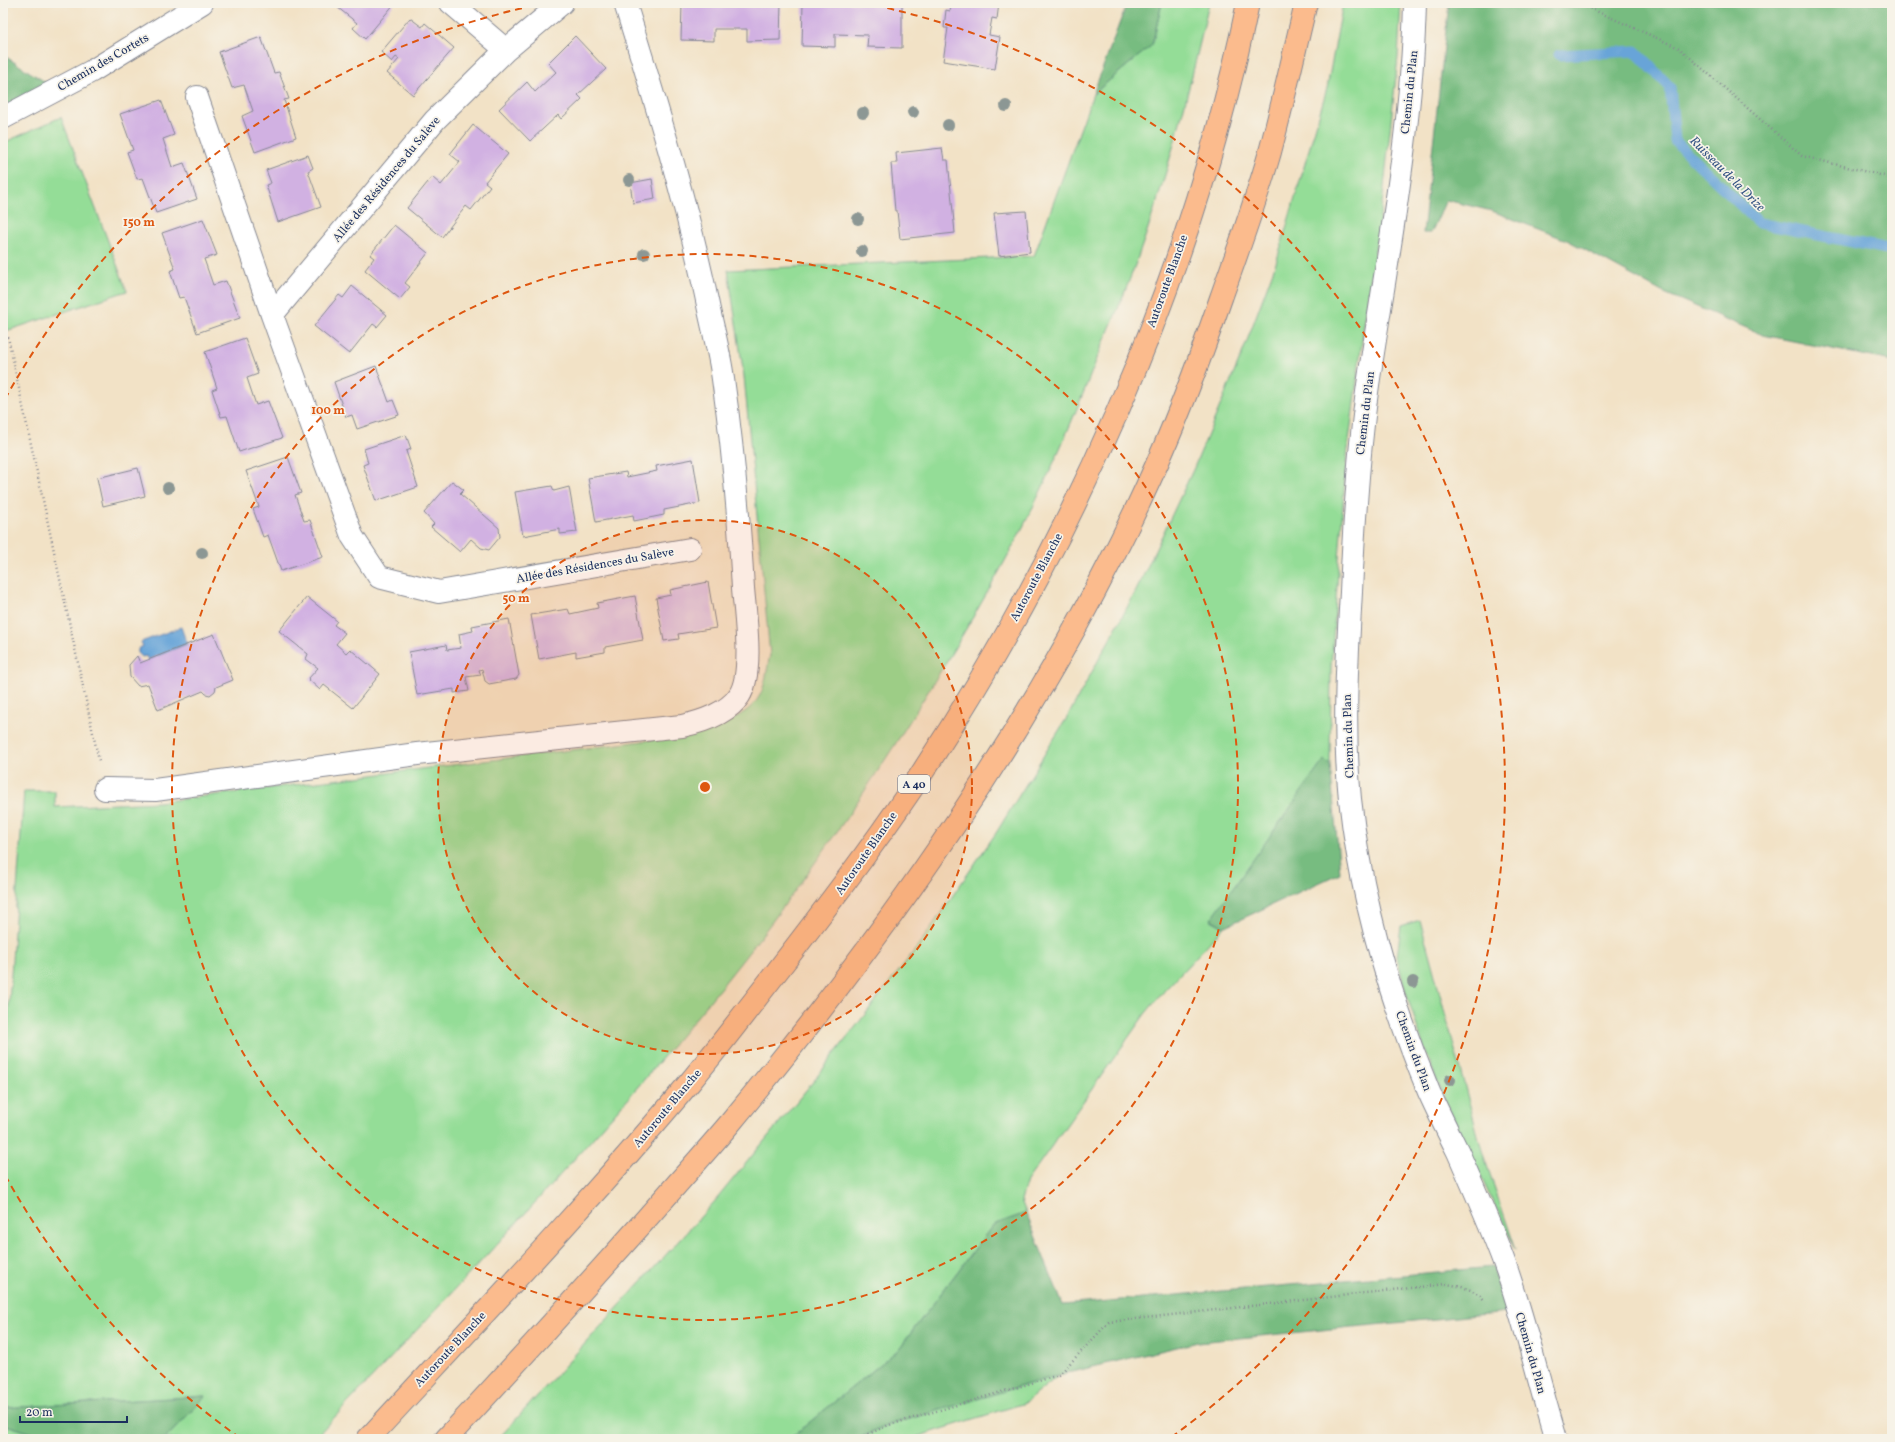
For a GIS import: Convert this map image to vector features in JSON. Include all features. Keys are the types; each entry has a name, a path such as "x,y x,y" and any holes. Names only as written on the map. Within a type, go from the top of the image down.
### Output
{"highway":[{"name":"Autoroute Blanche","path":"368,1439 605,1180 691,1080 834,897 912,788 984,673 1079,495 1122,399 1148,335 1185,233 1213,148 1240,45 1248,3"},
{"path":"446,1439 556,1320 719,1136 803,1032 872,942 950,834 1032,704 1103,574 1146,490 1176,421 1235,259 1269,155 1306,3"}],"street":[{"name":"Chemin des Cortets","path":"3,118 92,71 202,3"},
{"path":"451,3 506,50"},
{"name":"Allée des Résidences du Salève","path":"272,315 435,120 506,50 562,3"},
{"path":"105,789 155,790 417,754 682,726 705,721 731,704 740,695 748,656 740,540 723,378 698,260 656,102 625,3"},
{"name":"Chemin du Plan","path":"1415,3 1412,77 1390,250 1361,443 1347,667 1346,716 1348,772 1356,845 1363,882 1384,962 1406,1033 1430,1095 1457,1151 1502,1258 1522,1320 1556,1439"},
{"name":"Allée des Résidences du Salève","path":"197,97 272,315 352,536 379,577 439,592 690,549"}],"path":[{"path":"1586,3 1588,7 1679,48 1802,156 1892,178"},
{"path":"8,338 105,789"},
{"path":"857,1439 889,1425 1059,1375 1109,1322 1446,1284 1462,1286 1482,1297 1486,1302"}],"green space":[{"path":"1127,3 1162,3 1152,45 1093,94"},
{"path":"1162,3 1209,3 1176,137 1146,236 1075,413 1033,507 988,591 895,745 797,888 745,957 694,1020 642,1082 535,1202 314,1439 165,1439 206,1396 3,1408 3,1088 24,791 55,791 55,807 159,802 682,736 714,727 746,711 754,704 762,691 770,655 744,376 728,270 1034,256 1093,94 1152,45"},
{"path":"1343,3 1401,3 1398,57 1383,196 1366,310 1346,464 1331,667 1330,764 1325,761 1211,920 1224,927 1165,990 1145,1014 1027,1181 1021,1200 1026,1213 993,1225 898,1350 789,1439 498,1439 715,1201 816,1078 918,946 996,833 1068,716 1136,591 1193,470 1242,354 1276,263 1327,88"},
{"path":"1449,3 1892,3 1892,361 1763,335 1662,292 1569,241 1492,211 1446,200 1431,233 1423,233"},
{"path":"3,55 50,85 3,108"},
{"path":"61,117 127,291 3,332 3,143"},
{"path":"1324,760 1330,764 1340,873 1224,927 1211,919"},
{"path":"1420,920 1483,1154 1516,1250 1443,1096 1423,1045 1406,993 1397,957 1401,926"},
{"path":"1026,1213 1063,1305 1493,1267 1508,1312 1198,1342 1059,1375 889,1425 857,1439 789,1439 898,1350 993,1225"},
{"path":"1059,1375 1025,1403 910,1439 857,1439 889,1425"},
{"path":"206,1396 165,1439 42,1439 41,1436 3,1424 3,1408"},
{"path":"3,1424 41,1436 42,1439 3,1439"}],"water":[{"path":"181,627 187,644 148,660 146,656 142,657 138,653 138,649 143,646 141,642"}],"building":[{"path":"332,3 395,3 365,39 353,28 357,23"},
{"path":"682,3 781,3 780,40 747,41 747,29 714,29 714,41 681,40"},
{"path":"803,3 902,3 902,48 867,47 868,35 835,34 835,47 802,46"},
{"path":"952,3 999,3 997,19 992,18 989,35 1000,37 995,69 943,61 948,28 944,28 946,10 950,11"},
{"path":"410,18 422,27 425,23 454,48 413,95 387,73 399,59 396,57 392,62 381,52"},
{"path":"575,36 606,69 578,95 582,99 561,119 558,115 530,141 499,109 527,82 535,92 556,72 548,63"},
{"path":"261,37 274,73 279,72 289,99 284,100 296,137 255,152 242,116 253,111 244,85 232,88 219,52"},
{"path":"161,100 174,135 163,139 172,167 184,163 197,199 156,213 143,178 137,179 127,152 133,150 120,114"},
{"path":"473,125 508,154 485,182 490,186 471,210 466,206 442,237 407,208 432,177 441,185 460,162 450,154"},
{"path":"942,148 944,160 948,160 955,233 900,239 897,211 895,211 891,163 897,163 896,153"},
{"path":"308,155 313,168 308,171 321,207 278,222 266,185 271,183 266,170"},
{"path":"652,179 655,199 633,203 630,183"},
{"path":"1026,211 1030,252 999,256 994,213"},
{"path":"203,219 217,255 204,259 213,285 226,281 240,318 197,333 184,297 179,298 170,271 175,269 162,233"},
{"path":"394,225 428,253 405,283 410,287 400,299 365,270 374,258 370,255"},
{"path":"352,286 387,315 377,327 373,324 349,354 314,326 339,295 343,298"},
{"path":"245,338 258,374 247,378 256,405 268,401 282,438 239,452 227,416 221,417 212,390 217,388 205,352"},
{"path":"376,366 389,402 393,400 399,415 357,429 352,415 346,417 334,382"},
{"path":"406,435 411,449 406,451 418,487 376,501 363,465 368,463 364,449"},
{"path":"288,457 301,493 295,495 304,521 310,520 323,557 281,571 268,535 263,537 253,509 259,507 246,471"},
{"path":"693,459 700,503 664,510 664,515 634,521 633,515 596,522 588,478 626,472 627,477 657,471 656,466"},
{"path":"138,468 145,496 103,506 97,478"},
{"path":"452,481 464,490 460,494 499,528 500,537 489,550 481,548 471,539 460,552 431,527 434,524 424,513"},
{"path":"552,486 554,491 569,487 577,532 560,534 560,529 523,536 515,492"},
{"path":"708,582 716,628 678,634 679,639 664,641 656,598 671,595 670,590"},
{"path":"635,596 643,640 605,647 605,652 576,657 576,652 539,659 531,615 568,609 570,614 598,608 597,603"},
{"path":"307,597 337,621 334,625 345,633 336,644 346,653 350,649 380,674 353,708 324,685 320,690 308,679 318,668 306,659 308,654 279,631"},
{"path":"509,619 519,675 516,679 489,684 485,681 482,669 479,670 481,675 466,677 469,691 454,693 454,689 417,695 409,652 446,645 447,650 461,648 459,634 473,631 472,626"},
{"path":"214,634 233,680 216,687 215,691 210,695 203,691 158,710 148,684 138,686 130,677 129,665 137,656 140,663"}],"waterway":[{"name":"Ruisseau de la Drize","path":"1559,55 1635,51 1670,87 1675,141 1759,223 1892,250"}]}
